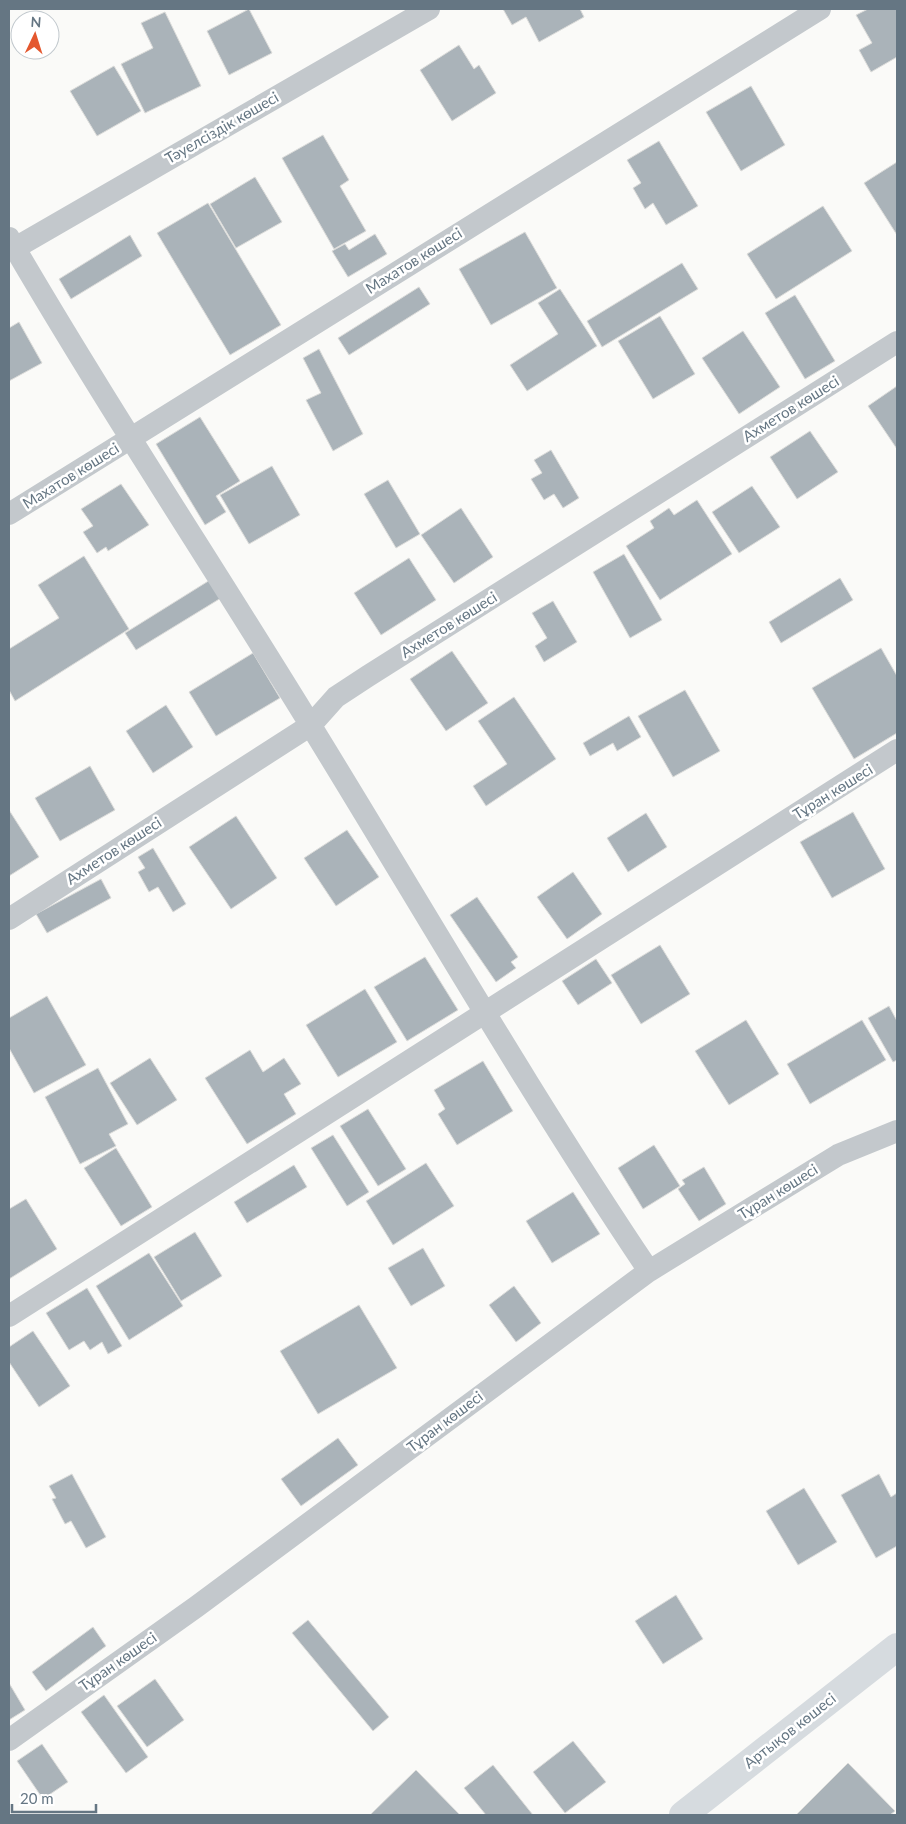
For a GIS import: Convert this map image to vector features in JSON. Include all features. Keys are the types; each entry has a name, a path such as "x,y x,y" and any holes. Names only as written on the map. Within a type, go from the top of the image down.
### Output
{"highway":[{"name":"Артықов көшесі","path":"683,1815 897,1647"}],"street":[{"name":"Тәуелсіздік көшесі","path":"12,243 430,9"},
{"name":"Махатов көшесі","path":"9,514 820,9"},
{"path":"12,243 131,439 310,725 484,1013 649,1271"},
{"name":"Ахметов көшесі","path":"9,919 310,725 336,697 368,676 897,342"},
{"name":"Тұран көшесі","path":"9,1316 897,750"},
{"name":"Тұран көшесі","path":"9,1740 196,1607 649,1271 838,1155 897,1131"}],"building":[{"path":"249,9 272,53 229,75 207,31"},
{"path":"503,9 580,9 584,17 539,42 526,17 512,25"},
{"path":"868,9 897,9 897,57 871,72 859,50 872,43 856,15"},
{"path":"165,12 201,86 145,113 121,64 153,48 141,23"},
{"path":"459,45 474,69 479,65 496,93 452,121 420,70"},
{"path":"114,66 141,111 97,136 70,91"},
{"path":"751,86 785,145 741,171 706,112"},
{"path":"323,135 349,180 340,186 366,231 334,249 282,158"},
{"path":"659,141 698,206 666,225 653,203 645,209 633,188 641,183 627,160"},
{"path":"897,162 897,235 864,183"},
{"path":"255,177 282,222 236,248 210,204"},
{"path":"208,203 281,325 230,355 157,233"},
{"path":"823,206 852,251 776,299 747,254"},
{"path":"525,232 557,288 491,325 459,269"},
{"path":"375,234 387,254 348,277 332,251 345,244 349,250"},
{"path":"130,235 142,256 71,299 59,279"},
{"path":"682,263 698,289 602,347 587,321"},
{"path":"419,287 430,304 349,355 338,338"},
{"path":"560,289 597,346 527,391 510,365 558,334 538,303"},
{"path":"795,295 835,361 805,379 765,313"},
{"path":"660,316 695,374 653,399 618,341"},
{"path":"19,322 42,363 9,381 9,328"},
{"path":"743,331 780,387 739,414 702,358"},
{"path":"319,349 363,434 333,451 306,400 321,393 303,358"},
{"path":"897,386 897,449 868,406"},
{"path":"200,417 240,481 216,496 226,512 205,525 156,444"},
{"path":"810,431 838,472 797,499 770,457"},
{"path":"551,450 579,498 563,508 554,494 544,500 531,479 542,473 534,460"},
{"path":"272,466 300,515 249,544 220,495"},
{"path":"388,480 420,534 396,548 364,494"},
{"path":"121,484 149,525 108,551 106,547 97,553 83,532 93,526 81,509"},
{"path":"752,486 780,527 739,553 712,512"},
{"path":"697,500 732,554 660,600 626,546 654,528 650,521 669,508 674,515"},
{"path":"461,508 493,557 454,583 421,535"},
{"path":"624,554 662,620 630,638 593,572"},
{"path":"84,556 129,629 15,701 9,690 9,649 59,618 38,585"},
{"path":"409,558 436,600 381,635 354,593"},
{"path":"840,578 853,600 781,643 769,622"},
{"path":"210,580 221,598 136,650 125,633"},
{"path":"553,601 577,642 544,662 535,646 547,638 532,613"},
{"path":"881,648 897,676 897,733 854,759 812,688"},
{"path":"452,651 488,703 446,731 410,679"},
{"path":"253,653 280,698 216,736 189,692"},
{"path":"685,690 720,751 673,777 638,716"},
{"path":"514,697 556,759 486,806 473,786 507,764 478,721"},
{"path":"166,705 193,747 153,773 126,731"},
{"path":"629,716 641,737 617,751 613,743 590,756 583,743"},
{"path":"90,766 115,810 60,841 35,798"},
{"path":"9,810 39,857 9,876"},
{"path":"853,812 885,869 832,898 800,842"},
{"path":"646,813 667,847 628,872 607,838"},
{"path":"236,816 277,878 231,909 189,847"},
{"path":"347,830 379,877 336,906 304,858"},
{"path":"153,848 186,904 173,912 158,887 149,892 138,872 145,868 138,857"},
{"path":"573,872 602,914 567,939 537,897"},
{"path":"101,879 111,898 47,933 36,914"},
{"path":"477,897 518,957 511,962 516,968 496,982 450,915"},
{"path":"660,945 690,994 641,1024 611,975"},
{"path":"425,957 458,1010 407,1041 374,987"},
{"path":"596,959 612,983 578,1005 562,981"},
{"path":"365,989 397,1042 338,1077 306,1025"},
{"path":"47,996 86,1065 34,1093 9,1048 9,1018"},
{"path":"889,1006 897,1021 897,1060 893,1062 868,1018"},
{"path":"746,1020 779,1074 729,1105 695,1051"},
{"path":"862,1020 886,1060 810,1104 787,1064"},
{"path":"250,1050 263,1072 284,1058 301,1084 284,1094 296,1114 247,1144 205,1078"},
{"path":"150,1058 177,1100 137,1125 110,1083"},
{"path":"483,1061 513,1111 457,1145 438,1114 445,1109 434,1090"},
{"path":"98,1068 128,1124 109,1134 116,1146 80,1164 45,1097"},
{"path":"368,1109 406,1169 378,1186 340,1126"},
{"path":"333,1135 369,1192 347,1206 311,1148"},
{"path":"654,1145 680,1186 643,1209 618,1168"},
{"path":"116,1148 152,1207 121,1226 84,1168"},
{"path":"426,1163 454,1206 393,1245 366,1201"},
{"path":"294,1165 307,1187 247,1223 234,1202"},
{"path":"704,1167 726,1204 699,1221 678,1189 685,1184 682,1180"},
{"path":"573,1192 600,1234 552,1263 526,1221"},
{"path":"26,1199 57,1249 9,1279 9,1209"},
{"path":"195,1232 222,1276 181,1301 154,1257"},
{"path":"423,1248 445,1286 411,1306 388,1268"},
{"path":"149,1253 183,1306 129,1340 96,1286"},
{"path":"514,1286 541,1323 516,1342 489,1305"},
{"path":"87,1288 122,1346 108,1354 102,1342 90,1350 84,1341 69,1350 46,1313"},
{"path":"359,1305 397,1368 318,1414 280,1351"},
{"path":"33,1331 70,1386 39,1407 9,1362 9,1347"},
{"path":"338,1438 358,1465 301,1506 281,1479"},
{"path":"72,1474 106,1537 86,1548 71,1521 65,1524 52,1499 56,1498 49,1486"},
{"path":"879,1474 891,1497 897,1493 897,1546 876,1558 841,1495"},
{"path":"804,1488 837,1542 798,1565 766,1511"},
{"path":"676,1595 703,1639 663,1664 635,1621"},
{"path":"308,1620 389,1717 373,1731 292,1633"},
{"path":"93,1627 106,1646 46,1691 32,1672"},
{"path":"155,1679 184,1720 147,1747 117,1706"},
{"path":"9,1683 25,1710 9,1720"},
{"path":"104,1695 148,1757 126,1773 81,1712"},
{"path":"573,1741 606,1782 565,1813 533,1772"},
{"path":"42,1744 68,1782 43,1799 17,1761"},
{"path":"848,1763 895,1811 890,1815 796,1815"},
{"path":"493,1765 533,1815 486,1815 464,1788"},
{"path":"416,1770 460,1815 370,1815"}]}
